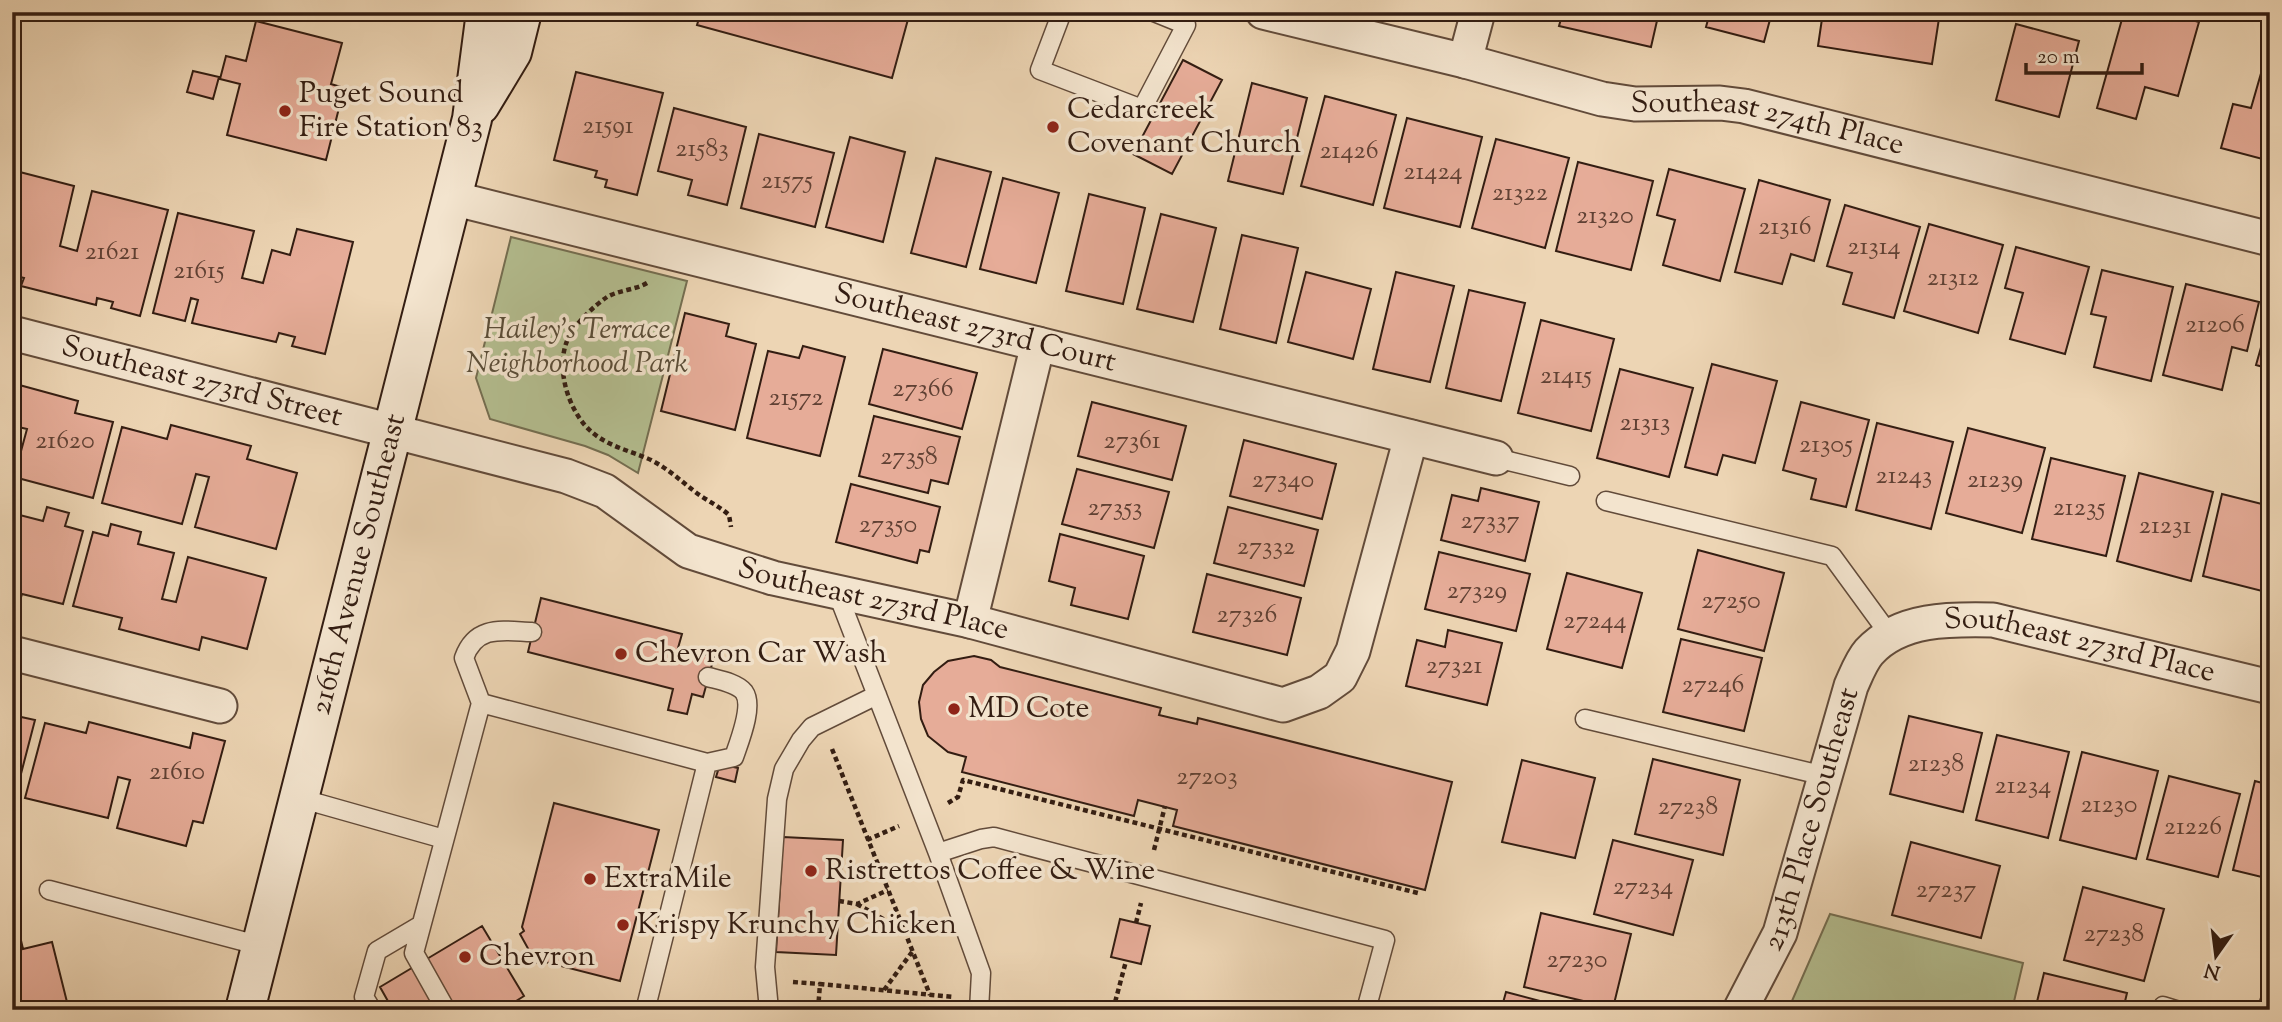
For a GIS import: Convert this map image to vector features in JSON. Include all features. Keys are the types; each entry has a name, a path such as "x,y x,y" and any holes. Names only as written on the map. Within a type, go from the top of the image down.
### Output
{"street":[{"name":"216th Avenue Southeast","path":"245,1010 472,119 486,12"},
{"name":"216th Avenue Southeast","path":"472,119 512,52 522,12"},
{"name":"Southeast 274th Place","path":"1263,12 1465,61 1602,99 1635,104 1720,103 1744,106 2270,239"},
{"path":"1465,61 1478,12"},
{"name":"Southeast 273rd Court","path":"452,198 1496,458"},
{"name":"Southeast 273rd Street","path":"12,332 393,430"},
{"path":"970,621 1038,344"},
{"name":"Southeast 273rd Place","path":"393,430 566,476 604,491 688,551 773,578 970,621 1283,705 1319,692 1340,677 1353,651 1410,436"},
{"name":"Southeast 273rd Place","path":"1889,634 1949,618 1993,620 2270,687"},
{"name":"213th Place Southeast","path":"1740,1010 1780,933 1851,686 1867,654 1889,634"},
{"path":"12,653 220,706"}],"lane":[{"path":"1062,12 1040,70 1142,109 1186,25 1154,12"},
{"path":"1496,458 1570,476"},
{"path":"1606,501 1832,556 1889,634"},
{"path":"837,592 938,853 981,973 979,1010"},
{"path":"446,1010 414,953 481,703 464,657 467,648 481,634 495,630 532,632"},
{"path":"481,703 707,763 734,757 749,705 744,692 729,682 708,677"},
{"path":"769,1010 765,967 776,799 784,769 812,727 877,695"},
{"path":"1585,719 1825,776"},
{"path":"652,1010 647,1003 707,763"},
{"path":"299,798 444,839"},
{"path":"938,853 994,837 1385,940 1366,1010"},
{"path":"49,890 261,946"},
{"path":"372,1010 364,997 377,951 421,925"}],"path":[{"path":"659,249 651,278 647,283 610,295 592,309 570,335 564,350 566,387 579,418 592,433 670,471 729,515 732,523 723,562"},
{"path":"832,749 930,995"},
{"path":"867,840 923,816 958,797 962,780 1419,893"},
{"path":"857,904 888,890"},
{"path":"839,901 857,904 904,931"},
{"path":"884,990 912,952"},
{"path":"1114,1010 1126,961"},
{"path":"791,972 789,982 964,998"},
{"path":"818,1010 820,984"}],"green space":[{"name":"Hailey's Terrace Neighborhood Park","path":"511,237 687,281 638,473 608,455 585,446 490,419 476,378"},
{"path":"1830,914 2023,963 2012,1010 1788,1010"}],"building":[{"path":"701,12 910,12 892,78 697,25"},
{"path":"1563,12 1659,12 1651,47 1559,26"},
{"path":"1710,12 1772,12 1764,42 1706,27"},
{"path":"1823,12 1940,12 1932,64 1818,46"},
{"path":"2124,12 2163,12 2199,22 2178,96 2145,87 2136,119 2097,108"},
{"name":"Puget Sound Fire Station 83","path":"256,21 342,43 331,84 344,88 326,160 227,135 240,84 220,79 226,56 246,61"},
{"path":"2016,24 2079,41 2059,117 1996,100"},
{"path":"1183,60 1222,80 1172,174 1133,154"},
{"path":"2264,63 2270,64 2270,161 2221,148 2233,104 2251,108"},
{"path":"193,71 219,77 213,99 187,92"},
{"path":"576,72 663,93 637,195 605,187 607,180 595,177 597,171 554,160"},
{"path":"1252,83 1307,98 1283,194 1228,181"},
{"path":"1325,96 1396,115 1373,205 1301,186"},
{"path":"674,108 746,127 727,205 688,195 692,180 658,171"},
{"path":"1407,118 1482,137 1460,227 1384,208"},
{"path":"759,134 834,153 815,227 741,208"},
{"path":"850,137 905,152 883,242 826,227"},
{"path":"1496,139 1569,158 1545,248 1472,228"},
{"path":"936,158 991,172 966,267 911,253"},
{"path":"1578,162 1653,181 1631,270 1556,251"},
{"path":"1669,169 1745,189 1720,281 1663,265 1675,220 1657,215"},
{"path":"12,170 74,186 60,246 77,251 92,191 168,210 140,316 111,308 113,302 97,298 96,305 21,286 24,278 12,275"},
{"path":"1003,178 1059,193 1036,283 980,269"},
{"path":"1759,180 1830,200 1814,261 1791,254 1782,284 1735,272"},
{"path":"1089,194 1145,208 1123,304 1066,291"},
{"path":"1845,205 1920,227 1894,318 1843,304 1852,273 1827,266"},
{"path":"178,213 254,231 242,278 263,283 272,250 290,255 297,229 353,242 325,354 292,346 295,337 279,333 276,342 192,323 198,300 191,298 185,321 153,313"},
{"path":"1161,214 1216,228 1193,322 1137,309"},
{"path":"1929,224 2003,245 1978,333 1904,311"},
{"path":"1242,235 1298,248 1276,343 1220,329"},
{"path":"2016,247 2089,267 2065,354 2010,339 2023,293 2005,288"},
{"path":"2102,270 2173,287 2151,381 2094,367 2106,317 2091,314"},
{"path":"1306,272 1371,289 1353,359 1288,342"},
{"path":"1396,272 1454,286 1430,382 1373,369"},
{"path":"2186,284 2259,302 2247,351 2232,347 2222,390 2163,375"},
{"path":"1469,290 1525,303 1501,401 1446,388"},
{"path":"685,313 729,324 726,336 756,344 735,430 661,411"},
{"path":"2270,319 2270,369 2256,365"},
{"path":"1541,320 1614,339 1591,431 1518,413"},
{"path":"803,346 845,357 820,456 747,438 768,351 799,358"},
{"path":"883,349 977,373 962,429 869,404"},
{"path":"1712,364 1777,381 1755,463 1723,455 1717,475 1685,467"},
{"path":"1620,369 1693,388 1669,477 1597,458"},
{"path":"12,383 78,401 75,413 113,422 93,498 14,477 27,429 14,426 12,433"},
{"path":"1092,402 1186,426 1172,480 1078,456"},
{"path":"1801,402 1869,420 1846,507 1811,499 1816,479 1783,470"},
{"path":"874,416 960,437 948,484 931,480 928,493 859,476"},
{"path":"1877,423 1953,442 1931,529 1856,510"},
{"path":"171,425 251,446 247,459 297,473 276,549 195,527 209,477 196,474 182,524 102,503 122,427 167,439"},
{"path":"1968,428 2045,448 2022,533 1946,513"},
{"path":"1244,440 1336,464 1322,519 1230,496"},
{"path":"2051,458 2125,476 2106,556 2032,539"},
{"path":"1077,469 1169,492 1154,548 1062,524"},
{"path":"2139,473 2213,492 2191,581 2117,561"},
{"path":"851,484 940,507 929,552 920,550 917,563 836,542"},
{"path":"1481,488 1539,502 1525,561 1441,540 1452,495 1478,501"},
{"path":"2222,494 2270,506 2270,593 2203,576"},
{"path":"47,507 69,513 65,526 83,531 63,604 22,594 19,604 12,603 12,513 43,521"},
{"path":"1228,507 1318,530 1304,586 1214,563"},
{"path":"111,524 141,532 138,544 174,553 162,599 176,602 188,557 266,578 247,649 202,637 199,650 119,629 122,618 73,606 93,532 108,536"},
{"path":"1060,534 1144,556 1128,619 1071,605 1075,588 1049,581"},
{"path":"1698,550 1784,573 1764,651 1678,629"},
{"path":"1439,552 1530,574 1516,631 1425,609"},
{"path":"1567,573 1642,593 1622,668 1547,649"},
{"path":"1207,574 1301,598 1287,655 1193,632"},
{"name":"Chevron Car Wash","path":"541,598 682,634 678,648 714,657 703,697 692,694 687,714 668,710 673,689 528,652"},
{"path":"1448,630 1502,643 1487,705 1406,686 1417,640 1445,647"},
{"path":"1681,639 1762,658 1744,731 1663,712"},
{"path":"974,656 991,660 1000,667 1161,708 1159,715 1197,724 1198,718 1452,782 1425,890 1173,826 1177,810 1138,800 1134,816 962,772 966,757 948,752 928,736 921,719 919,702 923,685 934,672 948,661"},
{"path":"12,715 35,720 16,793 12,792"},
{"path":"1909,716 1982,733 1963,812 1890,794"},
{"path":"89,722 190,748 193,733 225,741 203,823 193,821 186,846 117,828 130,780 118,777 108,818 25,798 45,723 86,733"},
{"path":"1997,735 2069,752 2048,838 1976,820"},
{"path":"2082,752 2158,771 2136,859 2060,840"},
{"path":"1653,759 1740,780 1723,855 1635,834"},
{"path":"1522,760 1595,778 1575,858 1502,842"},
{"path":"720,764 738,768 735,782 716,777"},
{"path":"2169,776 2240,794 2218,877 2147,859"},
{"path":"2255,781 2270,785 2270,879 2233,870"},
{"name":"ExtraMile","path":"554,803 659,830 620,981 545,962 543,959 536,963 520,934 524,931 522,927"},
{"name":"Ristrettos Coffee & Wine","path":"783,837 843,840 836,955 776,952"},
{"path":"1613,840 1693,860 1673,935 1594,914"},
{"path":"1911,842 2000,866 1981,938 1892,915"},
{"path":"2083,887 2164,909 2144,981 2064,960"},
{"path":"1541,913 1631,934 1613,1008 1524,987"},
{"path":"1120,919 1150,926 1141,964 1111,957"},
{"name":"Chevron","path":"482,926 524,996 502,1010 393,1010 380,987"},
{"path":"19,932 23,949 52,942 69,1010 12,1010 12,934"},
{"path":"2270,963 2270,1010 2260,1010 2258,1009"},
{"path":"2044,973 2127,993 2123,1010 2035,1010"},
{"path":"1506,992 1574,1010 1501,1010"}],"place":[{"name":"Puget Sound Fire Station 83","path":"285,111"},
{"name":"Cedarcreek Covenant Church","path":"1053,127"},
{"name":"Chevron Car Wash","path":"621,654"},
{"name":"MD Cote","path":"954,709"},
{"name":"Ristrettos Coffee & Wine","path":"811,871"},
{"name":"ExtraMile","path":"590,879"},
{"name":"Krispy Krunchy Chicken","path":"623,925"},
{"name":"Chevron","path":"465,957"}]}
